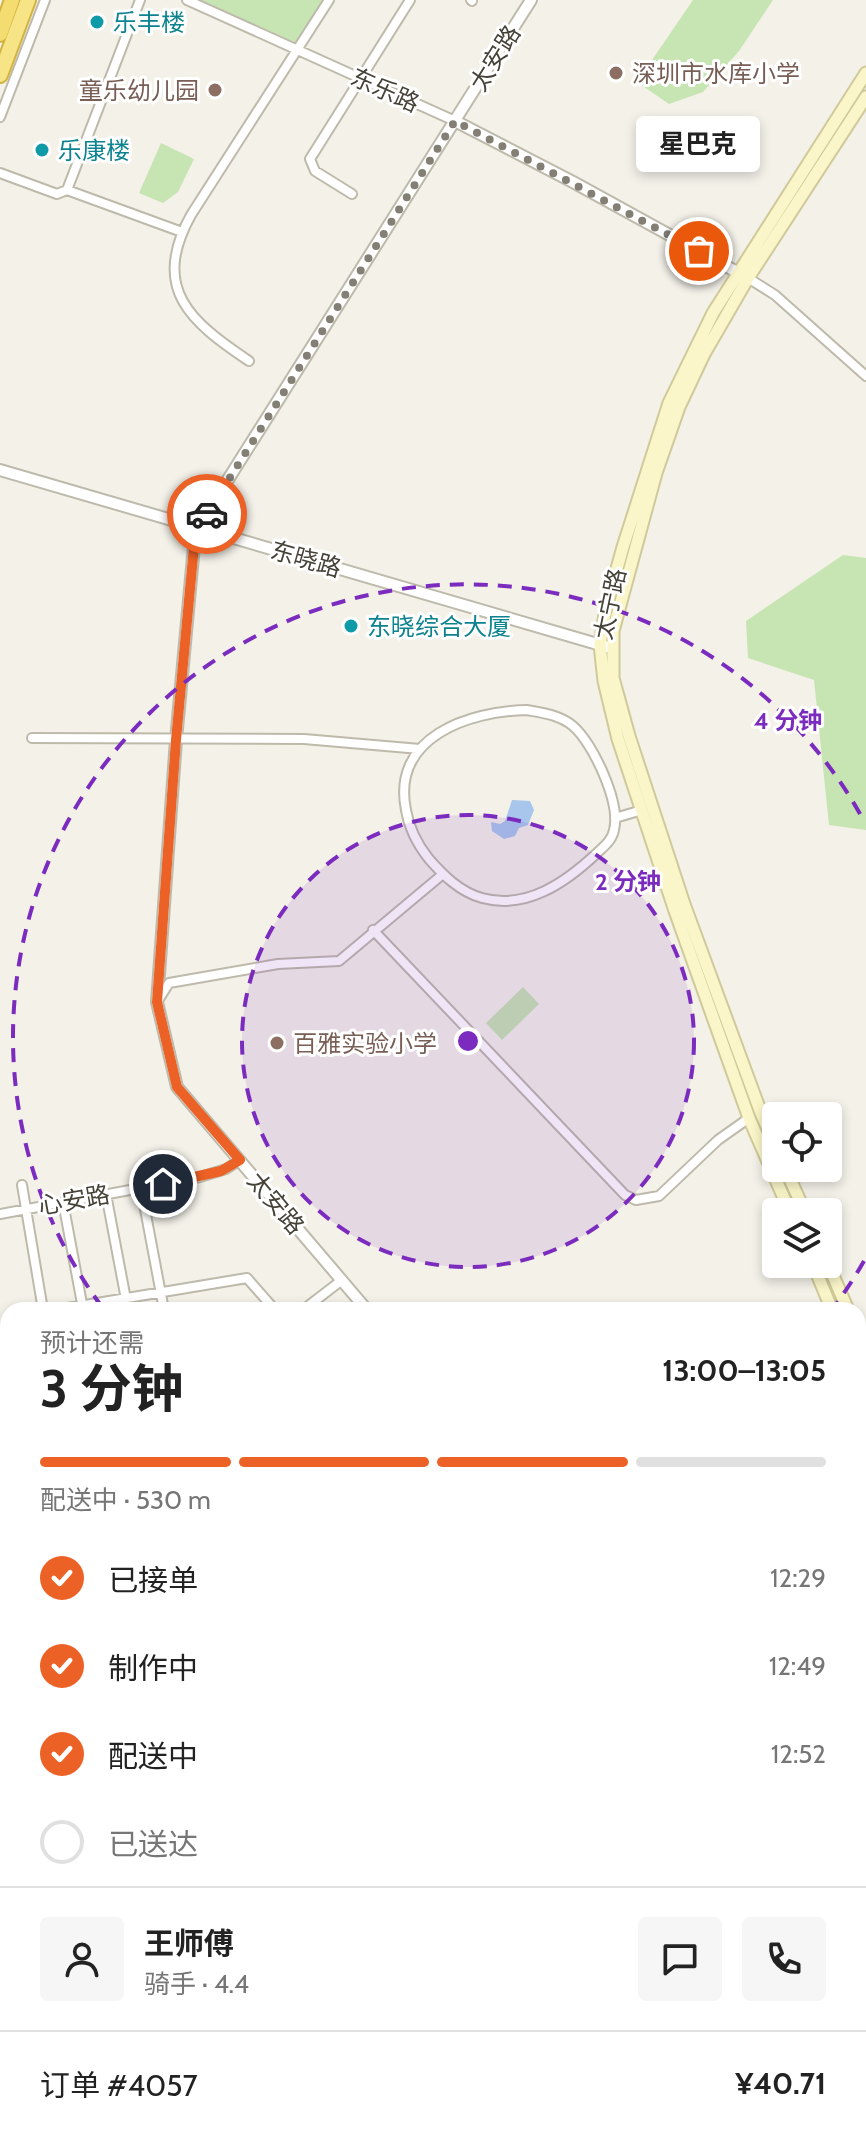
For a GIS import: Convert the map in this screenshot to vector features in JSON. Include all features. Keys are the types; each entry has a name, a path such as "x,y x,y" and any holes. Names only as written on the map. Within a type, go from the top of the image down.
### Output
{"highway":[{"path":"0,34 12,0"},
{"path":"0,75 28,0"}],"main road":[{"name":"太宁路","path":"743,276 866,73"},
{"name":"太宁路","path":"784,1198 749,1118 618,739 604,681 606,608 669,403 699,340 866,97"},
{"name":"太宁路","path":"606,647 629,736 684,904 762,1115"},
{"path":"819,1278 829,1302"},
{"path":"834,1278 845,1302"}],"street":[{"path":"0,117 45,0"},
{"path":"67,190 140,0"},
{"name":"东乐路","path":"187,0 455,121 587,189 743,276"},
{"path":"249,361 193,319 179,295 174,269 182,232 329,0"},
{"path":"352,194 315,171 310,159 410,0"},
{"name":"太安路","path":"360,1302 177,1087 157,1002 194,546 198,527 531,0"},
{"path":"0,173 57,194 67,190 182,232"},
{"path":"743,276 775,295 866,376"},
{"name":"东晓路","path":"0,470 606,647"},
{"path":"527,710 552,715 571,724 585,739 602,772 615,818 615,830 610,841 546,892 507,900 480,898 455,885 416,840 405,806 404,776 411,759 420,749 448,728 478,715 527,710"},
{"path":"32,738 304,739 420,749"},
{"path":"615,818 642,810"},
{"path":"157,1002 169,983 278,964 339,961 443,874"},
{"path":"373,930 625,1195 636,1200 659,1196 718,1140 749,1118"},
{"name":"心安路","path":"0,1214 212,1174 240,1160"},
{"path":"22,1185 42,1302"},
{"path":"141,1188 162,1302"},
{"path":"106,1194 127,1302"},
{"path":"63,1202 82,1302"},
{"path":"109,1302 247,1278 268,1302"},
{"path":"313,1302 342,1280"}],"green space":[{"path":"201,0 322,0 296,43"},
{"path":"693,0 773,0 739,51 703,92 669,104 637,82"},
{"path":"161,143 194,159 178,192 163,203 139,193"},
{"path":"843,555 866,558 866,830 829,825 814,680 748,658 746,621"},
{"path":"523,987 539,1004 502,1040 486,1023"}],"water":[{"path":"512,800 530,801 534,810 528,825 519,828 515,836 504,839 492,831 491,822 500,824 505,821"}],"way so far":[{"path":"207,514 455,121 699,251"}],"place":[{"name":"乐丰楼","path":"97,22"},
{"name":"深圳市水库小学","path":"616,73"},
{"name":"童乐幼儿园","path":"215,90"},
{"name":"乐康楼","path":"42,150"},
{"name":"星巴克","path":"699,251"},
{"name":"东晓综合大厦","path":"351,626"},
{"name":"百雅实验小学","path":"277,1043"}],"route":[{"path":"163,1184 221,1171 240,1160 177,1087 157,1002 194,546 198,527 207,514"}]}
